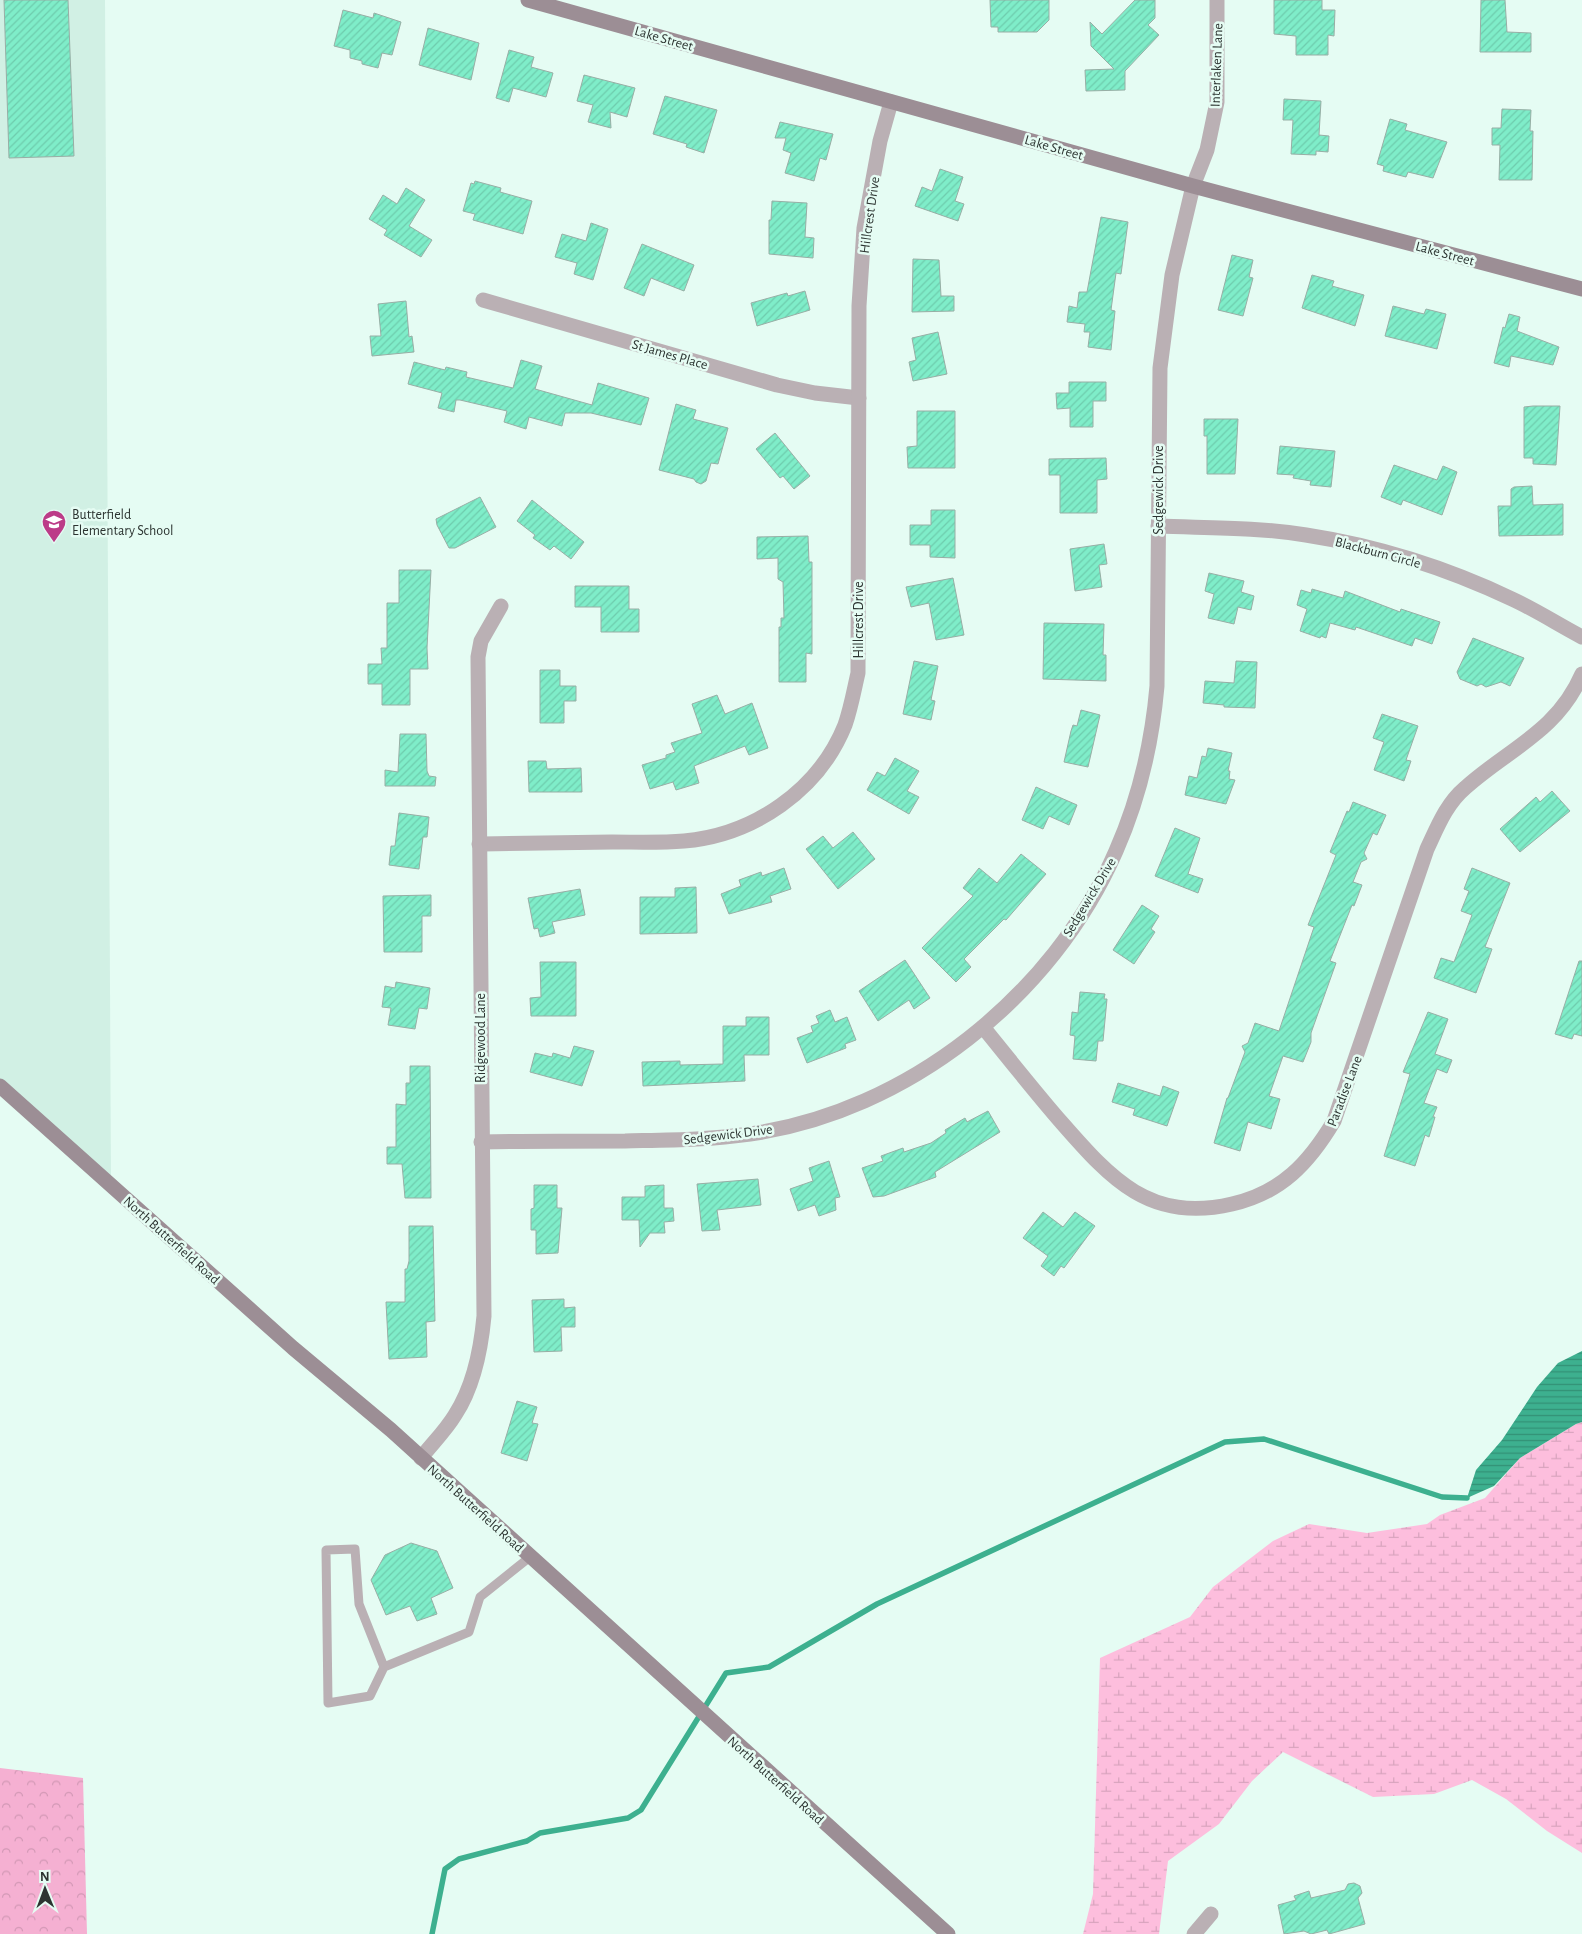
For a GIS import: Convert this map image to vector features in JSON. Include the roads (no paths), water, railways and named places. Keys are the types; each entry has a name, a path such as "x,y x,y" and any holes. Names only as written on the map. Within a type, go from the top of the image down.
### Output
{"main road":[{"name":"Lake Street","path":"528,0 1193,186 1582,289"},
{"name":"North Butterfield Road","path":"0,1086 286,1342 421,1458 948,1934"}],"street":[{"name":"Interlaken Lane","path":"1193,186 1206,150 1217,102 1217,0"},
{"name":"Hillcrest Drive","path":"479,844 684,841 719,835 744,826 781,806 804,787 820,769 844,726 858,673 859,306 864,228 880,141 891,102"},
{"name":"Sedgewick Drive","path":"481,1142 689,1140 750,1134 826,1115 873,1097 933,1065 983,1026 1013,999 1054,954 1102,881 1127,824 1145,767 1157,686 1160,368 1172,275 1193,186"},
{"name":"St James Place","path":"483,300 777,385 815,393 859,398"},
{"name":"Blackburn Circle","path":"1158,526 1251,529 1305,535 1357,544 1454,574 1513,599 1582,637"},
{"name":"Ridgewood Lane","path":"421,1458 456,1415 475,1371 482,1339 484,1316 478,657 481,641 501,606"},
{"name":"Paradise Lane","path":"983,1026 1040,1097 1101,1168 1141,1196 1179,1207 1218,1207 1245,1201 1265,1193 1296,1173 1317,1150 1334,1121 1427,850 1445,811 1464,788 1536,736 1563,707 1582,674"},
{"path":"1194,1934 1211,1914"}],"lane":[{"path":"384,1667 360,1604 355,1549 326,1550 328,1703 370,1696 384,1667 469,1632 480,1597 530,1556"}],"waterway":[{"path":"432,1934 445,1869 459,1859 527,1841 540,1833 628,1818 641,1810 726,1673 769,1667 877,1604 1225,1442 1264,1439 1442,1497 1467,1498"}],"place":[{"name":"Butterfield Elementary School","path":"54,543"}]}
